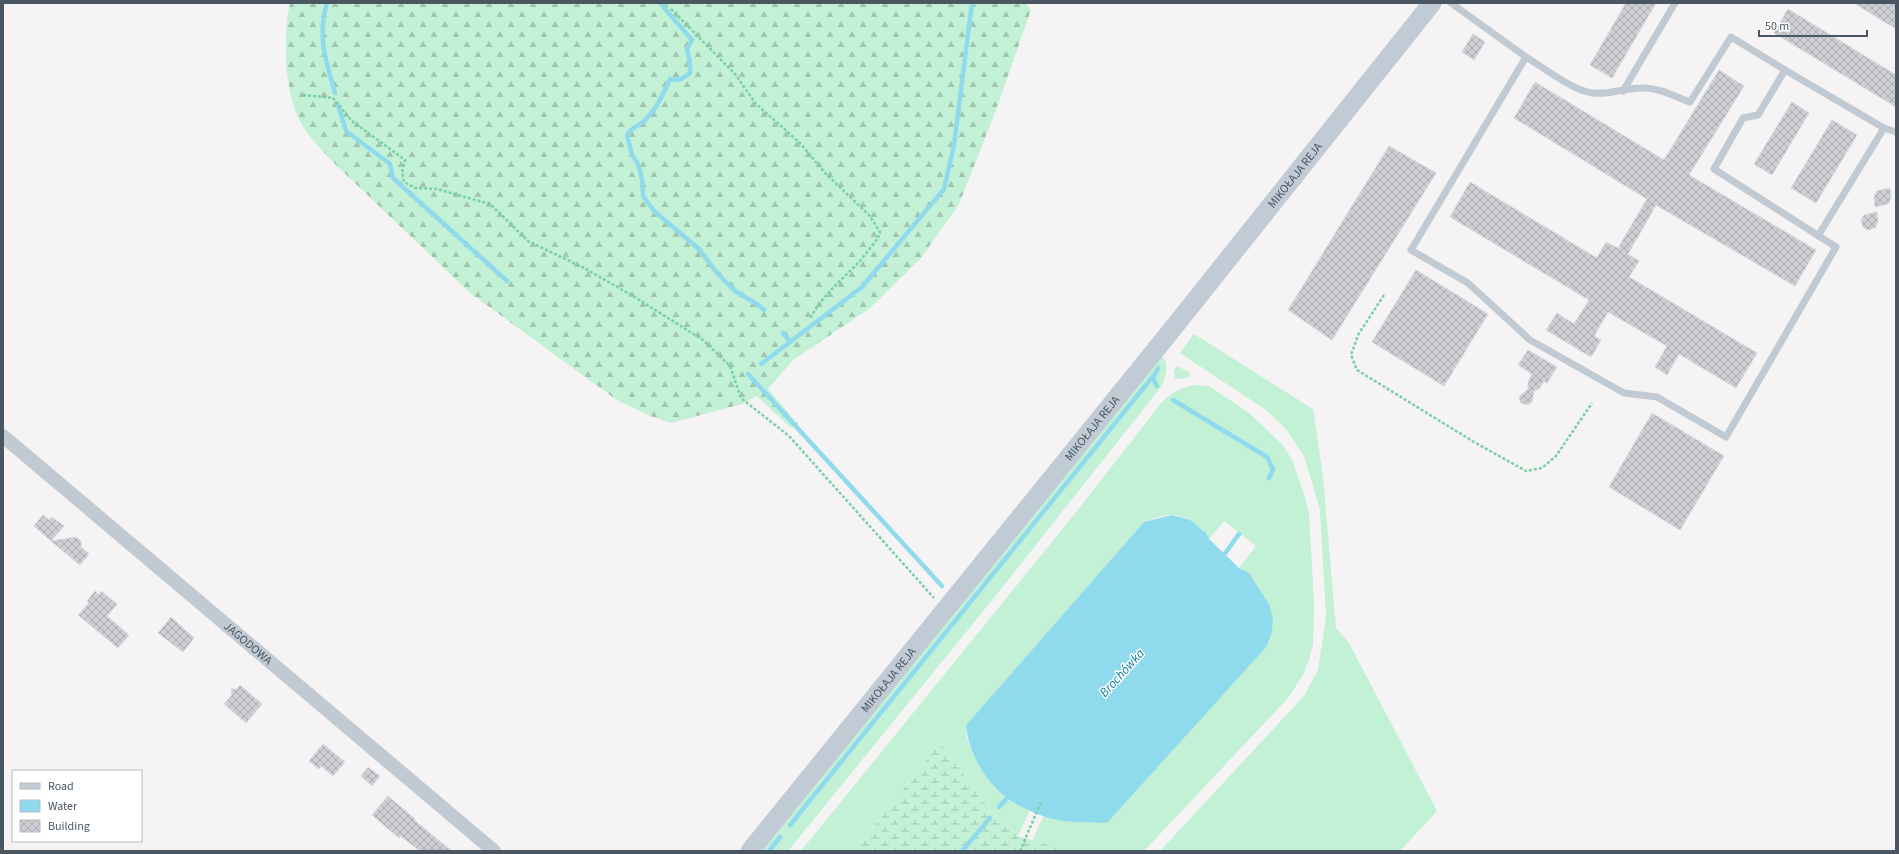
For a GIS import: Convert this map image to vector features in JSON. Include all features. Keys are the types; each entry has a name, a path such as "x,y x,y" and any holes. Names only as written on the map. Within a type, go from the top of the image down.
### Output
{"street":[{"name":"MIKOŁAJA REJA","path":"750,851 1191,307 1432,3"},
{"name":"JAGODOWA","path":"3,436 494,851"}],"lane":[{"path":"1451,3 1526,57 1575,87 1592,93 1611,93 1641,88 1658,90 1690,102 1731,36 1785,70 1884,128 1896,132"},
{"path":"1623,91 1675,3"},
{"path":"1526,57 1411,250 1468,283 1530,340 1624,393 1657,398 1726,437 1836,247 1714,169 1744,118 1758,115 1785,70"},
{"path":"1818,236 1884,128"}],"path":[{"path":"671,9 735,74 756,104 800,143 826,174 869,215 880,232 878,238 853,268 826,294 815,308 810,319"},
{"path":"303,95 333,98 352,121 405,160 402,172 404,182 415,188 437,190 490,204 528,241 584,268 633,296 703,340 730,366 741,398 789,436 945,611"},
{"path":"1384,295 1358,335 1351,355 1357,370 1474,442 1526,471 1542,468 1556,456 1592,403"},
{"path":"1020,851 1041,802"}],"green space":[{"path":"290,3 1026,3 1031,10 995,113 959,204 921,258 869,309 793,360 768,389 798,424 791,428 757,396 742,404 671,423 650,416 617,400 470,293 336,165 301,124 293,105 287,76 286,30"},
{"path":"1194,334 1313,409 1323,477 1336,628 1349,643 1437,811 1400,851 1160,851 1304,696 1318,670 1326,617 1320,510 1304,456 1285,428 1266,410 1180,353"},
{"path":"1161,356 1166,363 1166,371 1161,387 993,599 788,851 758,851"},
{"path":"1177,366 1190,373 1190,376 1187,378 1175,379 1174,371"},
{"path":"1197,385 1209,386 1249,413 1283,445 1293,462 1305,497 1309,513 1314,603 1313,644 1303,675 1288,698 1144,851 1068,851 1032,841 1044,815 1059,820 1267,646 1272,630 1272,617 1268,604 1249,575 1239,568 1256,546 1224,521 1209,539 1198,526 1187,519 1171,515 1157,517 1144,522 966,725 967,738 976,758 1007,798 1030,810 1018,836 992,812 940,743 854,851 801,851 1077,511 1162,402 1178,390"},
{"path":"940,743 992,812 1018,836 1068,851 854,851"}],"water":[{"path":"1172,515 1190,520 1206,533 1209,539 1239,568 1249,573 1269,604 1273,619 1272,632 1267,646 1107,823 1058,820 1045,817 1025,809 999,792 985,775 974,756 967,735 966,725 1144,522"}],"building":[{"path":"1626,3 1656,3 1612,78 1590,65"},
{"path":"1854,3 1896,3 1896,29"},
{"path":"1788,9 1896,75 1896,107 1774,33"},
{"path":"1473,34 1485,42 1474,60 1462,52"},
{"path":"1719,70 1744,86 1689,175 1816,250 1795,286 1656,205 1628,254 1639,261 1629,277 1757,353 1736,388 1679,354 1667,375 1655,367 1667,346 1608,312 1594,336 1601,340 1591,357 1546,330 1557,313 1574,324 1589,300 1450,217 1470,182 1597,258 1606,242 1618,248 1647,199 1514,118 1535,82 1664,160"},
{"path":"1792,102 1809,113 1772,175 1754,164"},
{"path":"1832,120 1857,135 1816,203 1791,188"},
{"path":"1389,146 1436,173 1332,340 1288,310"},
{"path":"1890,188 1891,198 1888,204 1875,207 1874,197 1877,191"},
{"path":"1877,212 1878,222 1875,228 1868,230 1863,227 1861,220 1864,215"},
{"path":"1416,270 1488,314 1444,386 1372,342"},
{"path":"1528,350 1557,367 1547,383 1544,381 1539,389 1534,391 1532,402 1527,405 1521,403 1519,397 1528,389 1528,382 1532,374 1518,365"},
{"path":"1652,413 1724,456 1680,530 1609,487"},
{"path":"43,515 49,520 52,517 64,526 51,541 34,526"},
{"path":"76,537 81,541 81,547 89,554 80,565 51,541"},
{"path":"95,591 99,595 101,591 117,604 107,616 129,635 118,648 78,615 89,603 87,601"},
{"path":"171,617 194,638 183,652 158,633"},
{"path":"240,685 262,704 246,723 224,704 232,695 231,689 237,689"},
{"path":"323,744 345,762 333,776 321,766 319,769 309,761"},
{"path":"368,767 380,776 372,786 361,776"},
{"path":"388,796 415,819 414,820 452,851 420,851 401,836 399,838 372,815"}],"waterway":[{"path":"327,3 324,15 323,37 326,59 335,93"},
{"path":"660,3 692,40 687,49 690,63 690,73 680,80 670,79 660,100 650,115 627,135 632,155 638,164 642,179 643,196 654,211 699,249 717,273 735,291 764,310"},
{"path":"790,342 862,287 944,189 954,145 972,3"},
{"path":"338,105 346,131 390,164 393,178 507,281"},
{"path":"761,364 790,342 783,333"},
{"name":"Brochówka","path":"1157,386 1153,378 1158,368"},
{"path":"748,374 942,586"},
{"path":"790,825 1154,375"},
{"name":"Brochówka","path":"1173,400 1267,457 1273,469 1269,478"},
{"name":"Brochówka","path":"1221,559 1239,534"},
{"name":"Brochówka","path":"999,807 1011,794"},
{"name":"Brochówka","path":"962,851 990,818"},
{"path":"769,851 780,837"}]}
